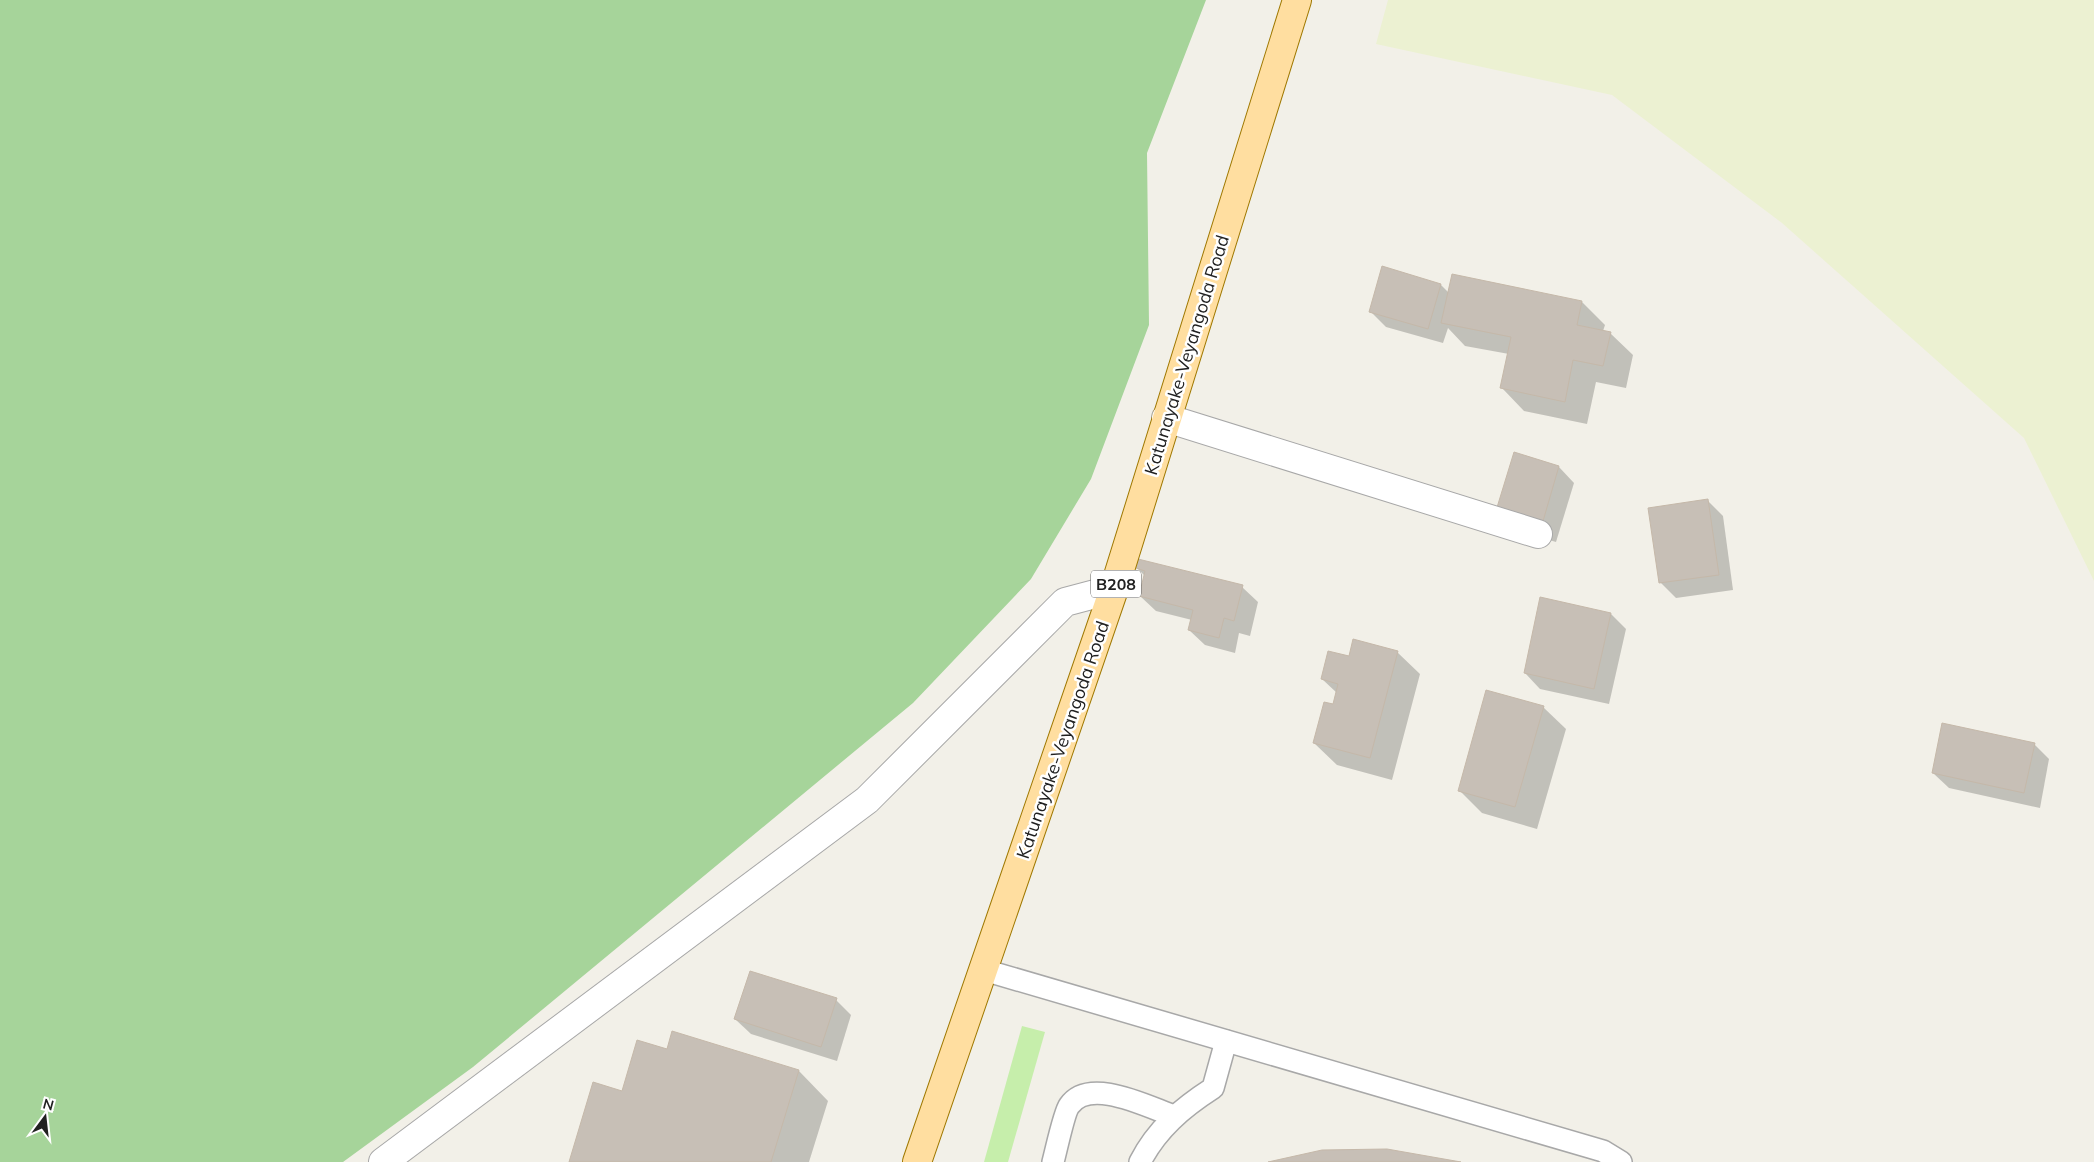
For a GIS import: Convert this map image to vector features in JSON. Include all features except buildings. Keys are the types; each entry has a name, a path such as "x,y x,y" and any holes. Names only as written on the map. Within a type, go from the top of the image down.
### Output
{"main road":[{"name":"Katunayake-Veyangoda Road","path":"917,1162 1114,589 1297,0"}],"street":[{"path":"1166,418 1538,534"},
{"path":"383,1162 867,800 1065,602 1114,589"}],"lane":[{"path":"984,970 1603,1151 1621,1162"},
{"path":"1140,1162 1147,1148 1162,1128 1186,1106 1213,1088 1226,1041"},
{"path":"1053,1162 1069,1106 1085,1093 1106,1092 1174,1116"}],"green space":[{"path":"0,0 1206,0 1147,153 1149,325 1091,479 1031,579 913,703 473,1067 343,1162 0,1162"},
{"path":"1388,0 2094,0 2094,581 2024,438 1782,223 1612,95 1376,44"},
{"path":"1022,1026 1045,1032 1008,1162 984,1162"}]}
